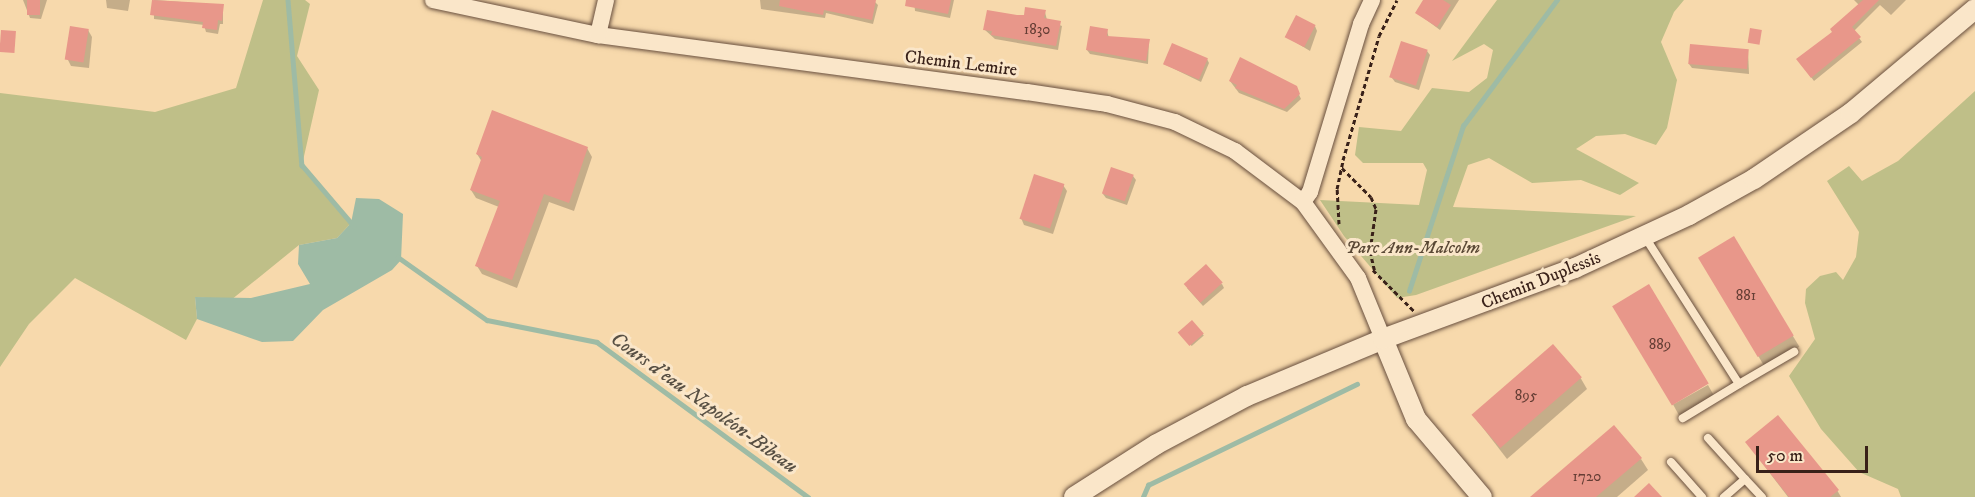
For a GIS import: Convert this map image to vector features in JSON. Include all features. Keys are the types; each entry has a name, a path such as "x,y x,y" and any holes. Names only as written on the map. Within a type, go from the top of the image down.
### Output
{"street":[{"name":"Chemin Lemire","path":"433,0 598,35 1027,92 1148,113 1235,151 1303,202 1358,278 1383,339"},
{"path":"598,35 606,0"},
{"path":"1303,202 1310,192 1361,24 1372,0"},
{"name":"Chemin Duplessis","path":"1074,497 1157,444 1247,396 1383,339 1535,284 1645,236 1754,179 1895,79 1975,9"},
{"path":"1383,339 1416,419 1482,497"}],"lane":[{"path":"1645,236 1739,384"},
{"path":"1683,418 1794,352"},
{"path":"1708,438 1762,497"},
{"path":"1671,462 1702,497"},
{"path":"1724,497 1745,479"}],"path":[{"path":"1339,227 1337,189 1343,160 1379,36 1396,0"},
{"path":"1343,160 1342,168 1350,180 1371,197 1376,209 1370,251 1375,273"},
{"path":"1366,262 1410,304 1422,326"}],"green space":[{"path":"263,0 305,0 310,4 297,56 319,90 302,165 351,223 337,238 299,245 231,300 195,297 197,319 186,340 75,278 29,324 0,367 0,93 155,112 236,88"},
{"name":"Parc Ann-Malcolm","path":"1497,0 1684,0 1674,12 1661,42 1677,80 1667,128 1656,145 1625,134 1596,136 1576,149 1639,183 1620,195 1581,180 1532,183 1489,158 1468,165 1453,207 1636,216 1416,295 1397,298 1344,236 1320,200 1419,205 1427,170 1423,163 1363,163 1355,155 1359,127 1401,131 1432,88 1469,92 1487,78 1493,50 1484,44 1452,61"},
{"path":"1975,91 1975,497 1901,497 1898,489 1859,472 1821,429 1789,376 1815,339 1805,303 1806,289 1820,276 1836,272 1843,280 1856,257 1859,232 1827,181 1849,166 1862,181 1898,161"}],"shaded area":[{"path":"356,198 379,199 403,214 401,260 392,270 323,310 293,341 262,342 197,319 195,297 251,298 310,284 298,264 299,245 337,238 351,223"}],"building":[{"path":"27,0 40,0 40,15 27,15"},
{"path":"152,0 224,4 222,21 218,20 217,30 202,28 203,22 150,15"},
{"path":"780,0 876,0 872,20 824,10 823,15 779,6"},
{"path":"906,0 951,0 948,14 905,6"},
{"path":"1423,0 1443,0 1451,5 1437,27 1415,13"},
{"path":"1863,0 1879,0 1852,27 1861,37 1811,78 1796,59 1832,32 1830,29"},
{"path":"1025,7 1046,10 1044,18 1061,21 1056,46 991,35 992,31 983,30 987,10 1024,15"},
{"path":"1296,15 1316,25 1304,47 1285,37"},
{"path":"70,26 89,29 83,63 65,60"},
{"path":"1090,26 1108,29 1107,36 1150,39 1146,61 1086,50"},
{"path":"1750,28 1762,30 1760,45 1748,43"},
{"path":"1,30 16,31 14,53 0,52"},
{"path":"1401,41 1428,50 1416,86 1389,77"},
{"path":"1172,43 1208,58 1199,79 1163,64"},
{"path":"1690,44 1749,49 1747,69 1688,64"},
{"path":"1240,57 1297,86 1300,94 1284,109 1235,88 1237,85 1229,81"},
{"path":"492,110 588,147 569,203 544,194 512,280 475,266 500,201 470,190 482,157 476,154"},
{"path":"1111,167 1134,175 1125,201 1102,193"},
{"path":"1034,174 1064,184 1050,229 1019,219"},
{"path":"1734,236 1794,335 1758,357 1698,258"},
{"path":"1206,264 1223,283 1200,303 1184,284"},
{"path":"1649,284 1709,383 1672,406 1612,306"},
{"path":"1192,320 1204,334 1189,346 1178,332"},
{"path":"1553,344 1582,377 1500,448 1471,415"},
{"path":"1778,415 1839,490 1830,497 1789,497 1745,442"},
{"path":"1614,425 1642,458 1596,497 1530,497"},
{"path":"1649,483 1662,497 1634,497"}],"waterway":[{"name":"Cours d'eau Napoléon-Bibeau","path":"288,0 302,165 354,226"},
{"path":"1409,291 1463,126 1557,0"},
{"name":"Cours d'eau Napoléon-Bibeau","path":"398,257 487,320 597,342 808,497"},
{"path":"1143,497 1148,485 1357,384"}]}
